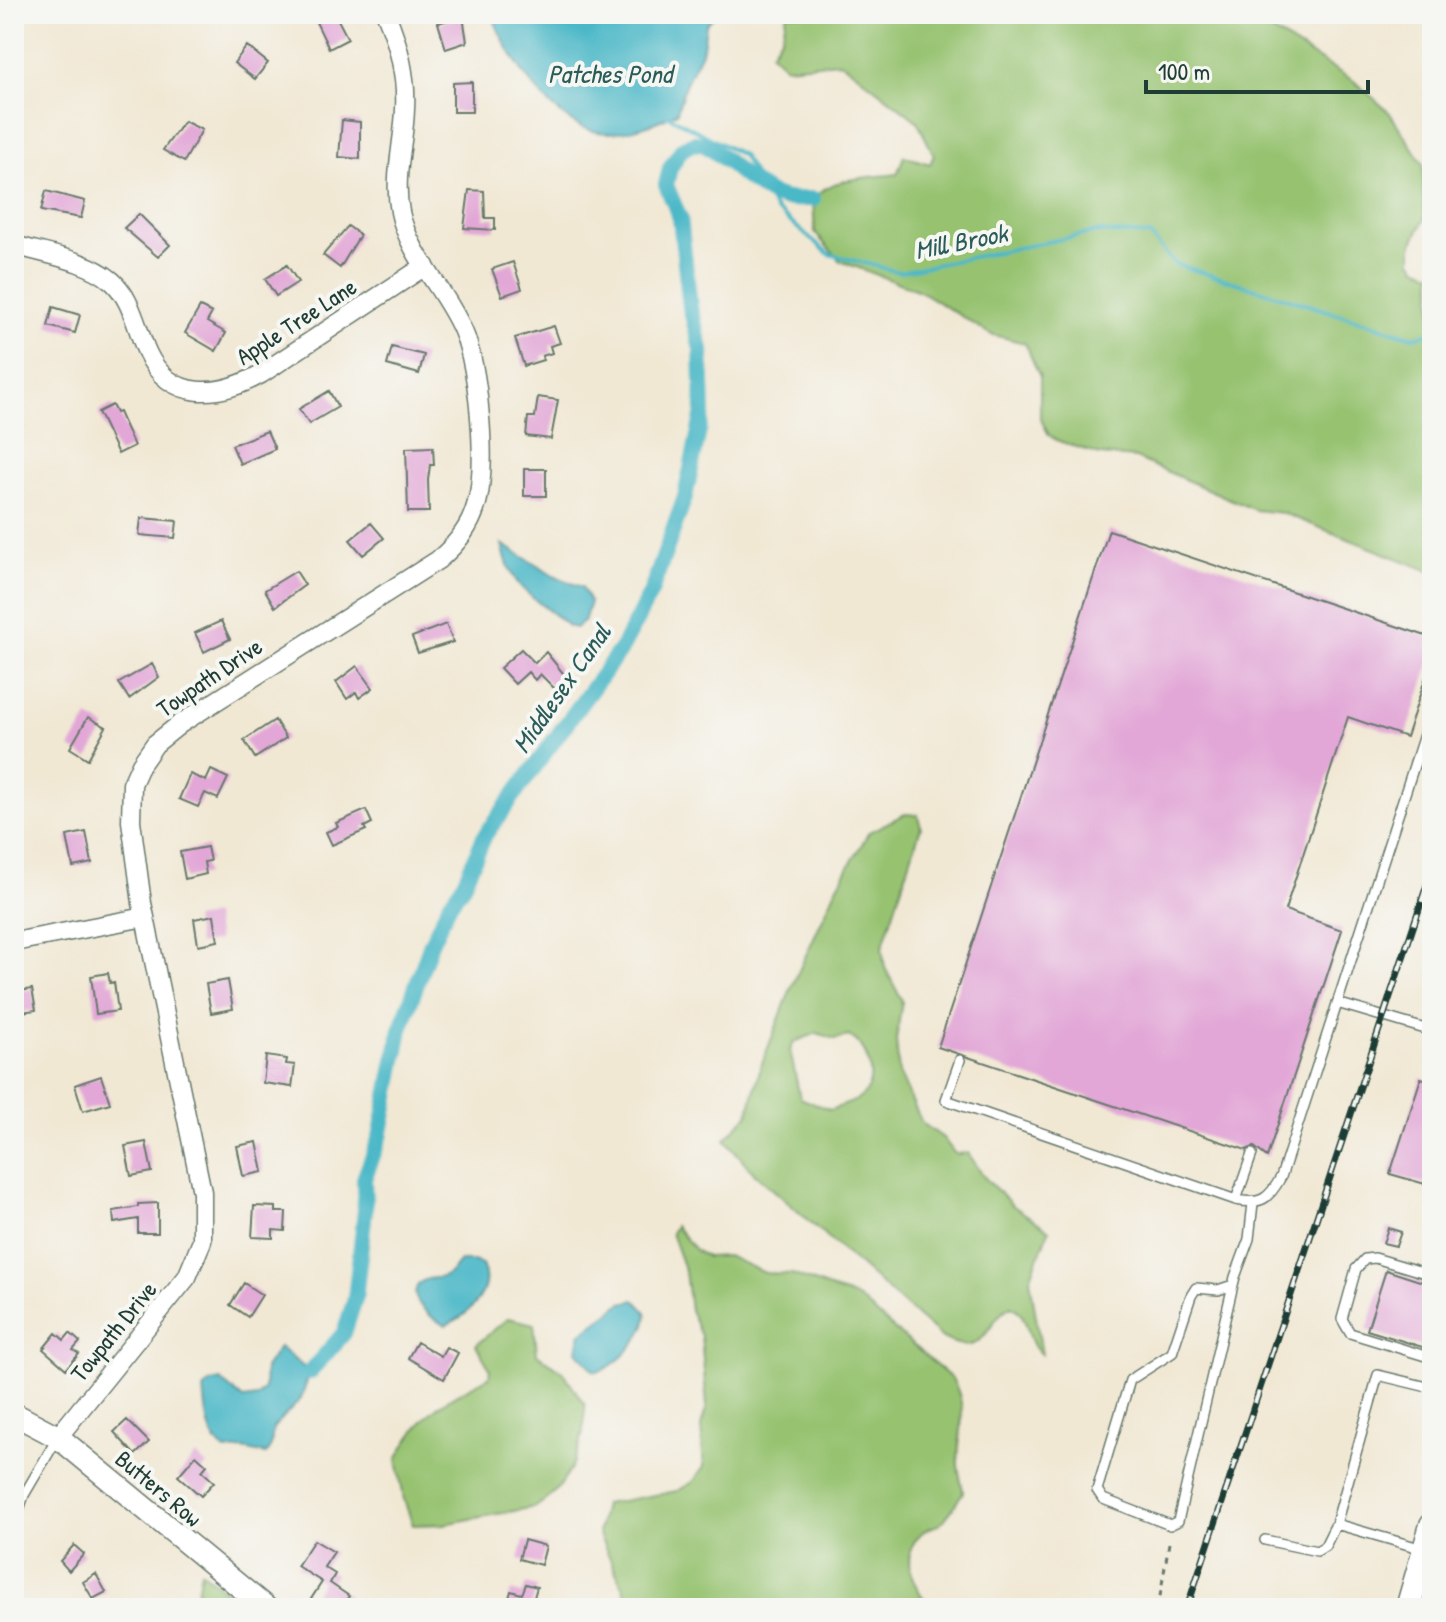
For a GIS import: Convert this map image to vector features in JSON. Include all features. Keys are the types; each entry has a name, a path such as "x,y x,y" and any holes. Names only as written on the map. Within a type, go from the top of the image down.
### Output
{"main road":[{"path":"1408,1608 1432,1525"}],"street":[{"name":"Towpath Drive","path":"58,1437 187,1277 202,1241 202,1192 145,917 130,803 136,774 147,754 180,724 438,560 458,540 473,516 481,470 472,358 452,307 410,241 400,211 398,166 405,87 398,41 386,14"},
{"name":"Apple Tree Lane","path":"14,245 87,268 112,281 126,300 152,363 174,384 200,392 233,389 261,374 425,266"},
{"path":"14,942 145,917"},
{"name":"Butters Row","path":"14,1414 58,1437 266,1608"}],"lane":[{"path":"960,1060 946,1100 1236,1200 1253,1203 1269,1198 1281,1177 1432,710"},
{"path":"1337,1003 1432,1031"},
{"path":"1236,1200 1252,1154"},
{"path":"1233,1285 1218,1290 1196,1288 1172,1353 1130,1380 1097,1490 1103,1499 1170,1525 1178,1521 1233,1285 1249,1239 1253,1203"},
{"path":"1432,1275 1372,1257 1365,1259 1358,1265 1342,1319 1350,1333 1432,1358"},
{"path":"1265,1540 1317,1551 1325,1546 1336,1524 1378,1375 1432,1388"},
{"path":"14,1524 24,1495 58,1437"},
{"path":"1336,1524 1425,1549"}],"path":[{"path":"1158,1608 1170,1525"}],"green space":[{"path":"787,14 1244,14 1354,81 1389,112 1423,164 1424,220 1412,244 1412,260 1417,267 1432,273 1432,432 1427,443 1432,453 1432,572 1283,513 1255,510 1136,458 1100,455 1056,440 1049,435 1040,418 1040,377 1025,343 990,334 920,291 840,261 815,233 813,199 821,191 841,182 897,174 904,156 930,164 934,155 917,121 848,67 839,62 786,67 771,53 782,36"},
{"path":"905,814 918,815 921,827 882,948 885,968 902,1001 896,1040 899,1073 922,1123 943,1138 955,1154 968,1153 986,1179 1012,1205 1049,1230 1030,1279 1042,1355 1033,1344 1022,1316 1011,1306 976,1343 956,1344 941,1337 752,1171 725,1139 748,1115 761,1066 792,986 836,889 869,832","holes":["817,1033 835,1039 849,1036 861,1046 868,1062 870,1079 862,1096 830,1110 800,1098 790,1050 794,1042"]},
{"path":"675,1226 695,1250 707,1257 727,1256 765,1273 792,1274 859,1299 952,1379 962,1409 958,1464 963,1492 944,1520 924,1531 916,1540 909,1560 914,1581 932,1608 633,1608 598,1533 604,1504 677,1491 693,1482 704,1467 701,1426 707,1406 701,1336 690,1310 685,1272 671,1233"},
{"path":"508,1318 534,1324 537,1354 563,1372 585,1404 583,1434 574,1463 558,1488 535,1507 444,1524 413,1525 404,1500 397,1459 416,1429 436,1409 489,1377 490,1369 476,1345"},
{"path":"201,1571 246,1608 194,1608"}],"water":[{"name":"Patches Pond","path":"492,14 716,14 706,25 703,48 685,85 677,112 643,127 607,133 588,130 552,106 521,70"},
{"path":"502,544 556,577 582,587 590,602 584,622 575,628 568,626 526,592 512,573"},
{"path":"460,1261 474,1261 482,1265 485,1284 470,1309 446,1325 422,1307 415,1294 416,1288 424,1280 448,1274"},
{"path":"635,1300 646,1312 643,1329 620,1358 602,1370 594,1371 577,1351 580,1334 622,1303"},
{"path":"279,1347 310,1372 301,1399 273,1428 271,1446 266,1454 243,1449 225,1451 211,1432 204,1389 211,1382 221,1380 243,1399 257,1397 264,1389 265,1368"}],"building":[{"path":"335,14 348,39 329,49 316,22"},
{"path":"463,16 467,42 446,49 438,23"},
{"path":"247,46 268,63 255,79 234,63"},
{"path":"472,82 472,112 453,112 453,83"},
{"path":"342,120 360,122 360,159 339,157"},
{"path":"184,121 202,130 184,162 163,150"},
{"path":"469,190 484,191 485,218 495,218 495,230 464,228"},
{"path":"46,191 85,201 81,218 41,211"},
{"path":"139,214 170,245 158,257 124,228"},
{"path":"348,226 360,235 340,268 323,255"},
{"path":"513,262 522,289 502,296 492,269"},
{"path":"287,265 298,282 276,296 265,279"},
{"path":"53,307 80,315 75,333 48,326"},
{"path":"200,307 212,313 207,322 226,333 216,351 185,333"},
{"path":"554,326 560,343 550,346 552,353 542,356 543,360 524,366 515,338"},
{"path":"392,347 424,355 419,374 387,365"},
{"path":"329,391 338,407 309,424 299,409"},
{"path":"538,397 558,400 551,439 526,436 528,417 535,417"},
{"path":"112,405 116,413 119,412 134,446 118,454 98,412"},
{"path":"267,431 275,449 240,464 232,445"},
{"path":"433,447 434,465 430,465 428,480 429,512 408,512 406,448"},
{"path":"524,469 546,469 546,496 524,496"},
{"path":"141,518 177,521 175,538 139,535"},
{"path":"371,523 384,538 363,555 350,540"},
{"path":"1109,530 1432,638 1432,658 1406,737 1348,717 1285,910 1342,930 1267,1157 1254,1147 1246,1150 938,1047"},
{"path":"296,571 305,585 275,607 265,590"},
{"path":"221,621 230,639 204,652 195,633"},
{"path":"446,624 453,642 418,653 412,637"},
{"path":"521,649 535,663 546,652 567,678 555,689 540,674 535,680 528,672 515,684 500,668"},
{"path":"152,664 159,677 129,699 119,683"},
{"path":"357,666 373,688 359,698 356,692 347,699 336,682"},
{"path":"88,717 106,727 88,759 70,748"},
{"path":"275,720 286,738 255,758 244,740"},
{"path":"211,770 228,778 218,799 205,793 198,807 179,799 190,774 206,781"},
{"path":"366,810 372,823 364,827 366,830 332,845 326,832 338,827 336,823"},
{"path":"86,832 92,863 73,867 67,836"},
{"path":"207,847 210,861 204,862 206,874 185,879 180,852"},
{"path":"214,915 218,941 198,945 194,919"},
{"path":"108,973 110,983 114,982 118,1011 96,1014 91,976"},
{"path":"228,980 233,1009 211,1013 206,984"},
{"path":"32,989 36,1010 14,1013 14,992"},
{"path":"266,1056 287,1059 286,1064 295,1065 292,1087 263,1083"},
{"path":"101,1076 110,1103 83,1111 75,1085"},
{"path":"1421,1078 1432,1081 1432,1186 1390,1174"},
{"path":"146,1142 152,1172 131,1176 125,1146"},
{"path":"257,1142 263,1172 243,1176 237,1146"},
{"path":"158,1203 158,1233 138,1233 138,1219 114,1223 113,1211 138,1207 138,1204"},
{"path":"254,1206 276,1207 276,1212 286,1212 285,1231 273,1230 273,1238 252,1237"},
{"path":"1388,1228 1401,1232 1396,1246 1383,1243"},
{"path":"1386,1270 1432,1285 1432,1350 1367,1330"},
{"path":"244,1283 262,1295 248,1317 230,1305"},
{"path":"56,1333 64,1340 70,1333 80,1342 73,1350 79,1354 66,1369 43,1349"},
{"path":"417,1342 441,1356 446,1347 458,1353 444,1379 408,1358"},
{"path":"127,1420 149,1442 135,1455 114,1432"},
{"path":"196,1455 207,1465 202,1471 214,1482 201,1496 178,1476"},
{"path":"314,1540 334,1552 324,1567 335,1574 330,1583 349,1596 342,1608 325,1608 311,1599 322,1582 297,1566"},
{"path":"524,1540 546,1546 541,1565 519,1559"},
{"path":"74,1545 84,1554 69,1571 60,1561"},
{"path":"96,1574 106,1592 93,1599 83,1582"},
{"path":"526,1584 537,1587 531,1608 506,1608 511,1591 522,1594"}],"waterway":[{"name":"Mill Brook","path":"665,114 742,155 775,209 829,254 899,272 1097,232 1150,235 1175,264 1413,337 1432,333"},
{"name":"Middlesex Canal","path":"310,1372 344,1333 355,1299 365,1210 364,1179 380,1137 401,1029 431,943 449,905 462,887 485,835 623,646 651,592 685,497 703,412 701,349 690,307 680,218 666,185 670,168 682,149 694,143 703,144 771,194 785,199 813,199"}],"railway":[{"path":"1187,1608 1432,870"}]}
